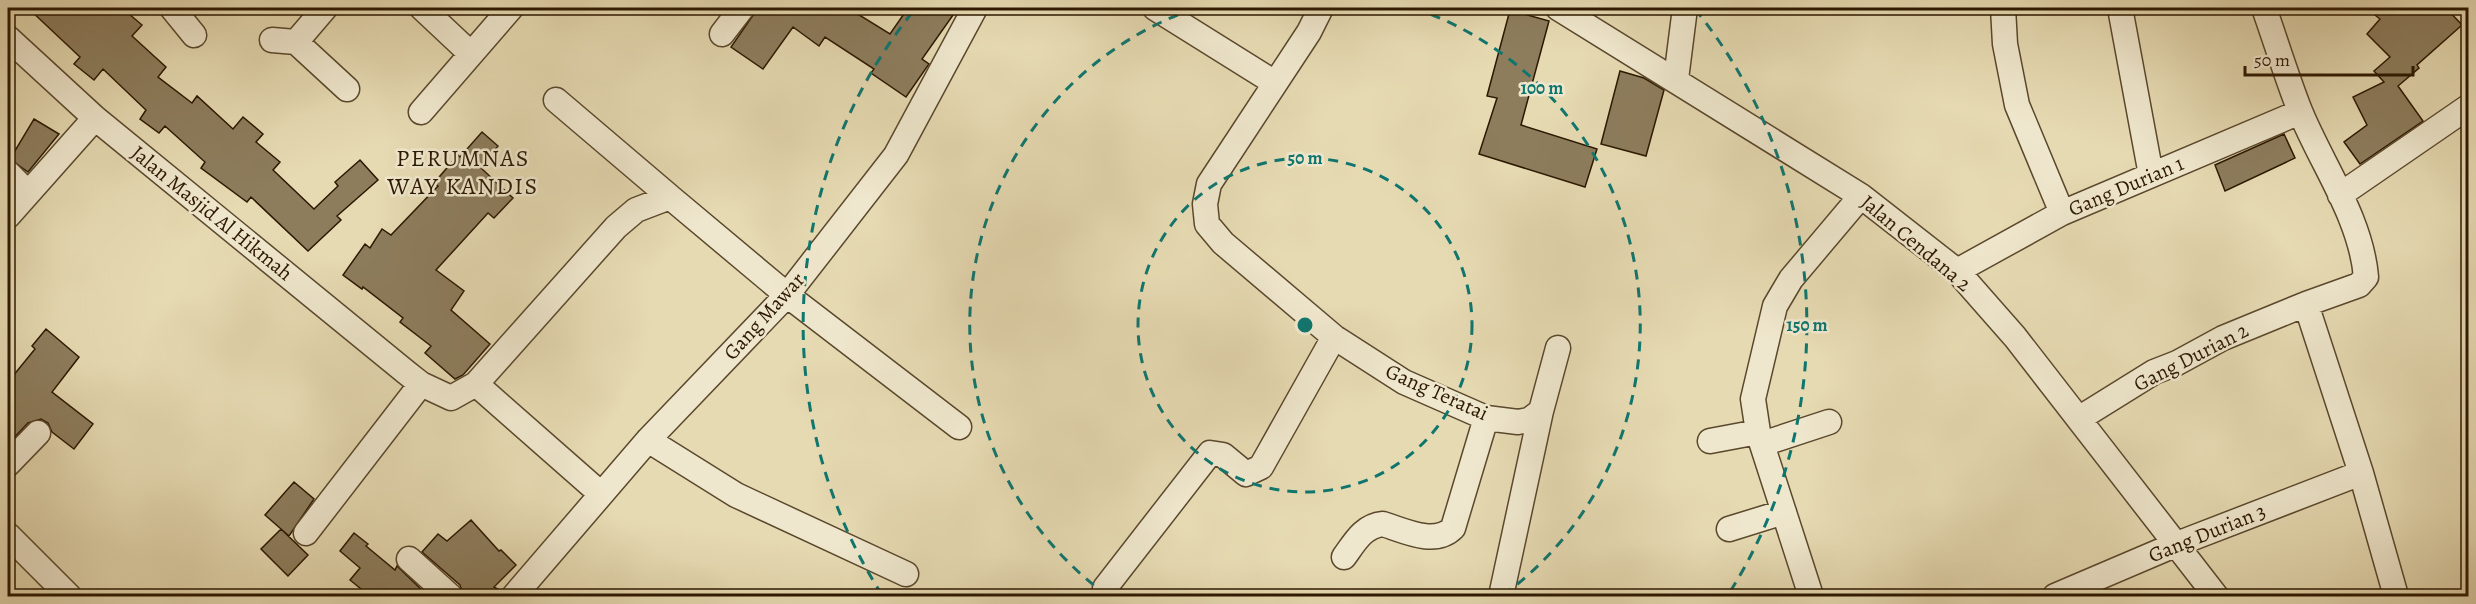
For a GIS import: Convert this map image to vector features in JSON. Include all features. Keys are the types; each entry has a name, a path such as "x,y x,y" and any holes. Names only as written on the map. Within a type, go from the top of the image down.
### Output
{"street":[{"path":"172,8 194,35"},
{"path":"296,42 325,8"},
{"path":"422,8 471,54"},
{"path":"421,112 511,8"},
{"path":"722,34 742,8"},
{"name":"Gang Mawar","path":"514,597 648,440 788,295 896,155 975,8"},
{"path":"1155,8 1275,83"},
{"name":"Gang Teratai","path":"1322,8 1309,32 1209,184 1205,204 1208,224 1223,243 1334,338 1404,382 1486,418 1518,422 1529,420 1540,411"},
{"name":"Jalan Cendana 2","path":"1558,8 1676,79 1861,196 1957,271 2015,337 2080,418 2216,597"},
{"path":"1676,79 1685,8"},
{"path":"2003,8 2005,44 2017,105 2062,213"},
{"path":"2120,8 2151,175"},
{"path":"2264,8 2301,112 2340,195 2469,107"},
{"name":"Jalan Masjid Al Hikmah","path":"8,38 95,118 421,384 451,398 476,384 616,227 636,210 670,197"},
{"path":"272,40 296,42 347,89"},
{"path":"556,100 788,295 959,427"},
{"name":"Gang Durian 1","path":"1957,271 2062,213 2301,112"},
{"path":"8,216 95,118"},
{"path":"8,173 28,193"},
{"name":"Gang Durian 2","path":"2080,418 2154,372 2177,363 2223,338 2359,285 2366,277 2359,243 2340,195"},
{"path":"1812,597 1760,438 1753,399 1775,306 1791,279 1861,196"},
{"path":"2306,304 2361,472 2396,597"},
{"path":"1105,588 1210,453 1223,455 1246,474 1261,467 1334,338"},
{"path":"1501,597 1540,411 1558,348"},
{"path":"306,533 421,384"},
{"path":"476,384 601,494"},
{"path":"1344,557 1366,528 1374,525 1383,524 1436,538 1446,535 1453,528 1486,418"},
{"path":"1710,441 1760,438 1829,422"},
{"path":"8,464 38,433"},
{"path":"648,440 736,495 906,574"},
{"name":"Gang Durian 3","path":"2055,597 2177,544 2361,472"},
{"path":"1729,529 1784,512"},
{"path":"8,535 69,597"},
{"path":"409,559 450,597"}],"building":[{"path":"28,8 122,8 142,25 132,36 166,67 158,77 192,103 197,96 233,129 243,117 263,134 256,142 280,162 273,170 314,209 338,186 335,182 360,160 378,180 337,216 341,220 308,251 251,197 247,202 201,168 205,162 165,126 159,133 140,119 146,110 103,69 94,80 74,64 80,57"},
{"path":"758,8 848,8 890,34 908,8 958,8 922,59 929,64 906,97 871,73 874,69 825,37 819,46 793,27 763,69 731,47"},
{"path":"2366,8 2446,8 2462,25 2417,65 2419,68 2398,86 2423,121 2360,164 2344,142 2367,125 2353,97 2384,82 2374,71 2390,57 2367,34 2380,19"},
{"path":"1510,10 1549,21 1521,125 1597,149 1585,187 1479,154 1497,98 1487,96"},
{"path":"1620,71 1644,78 1664,90 1646,156 1601,144"},
{"path":"34,119 59,134 28,172 10,159"},
{"path":"482,132 498,146 480,167 513,198 494,218 488,213 436,270 464,291 451,310 490,344 463,375 455,379 425,353 431,346 400,322 403,318 363,287 362,289 343,275 365,244 370,248 382,229 391,235 438,186 434,183"},
{"path":"2284,134 2295,158 2225,191 2215,165"},
{"path":"46,329 79,357 52,392 93,424 74,449 52,432 48,423 41,419 28,423 8,444 8,382 35,349 32,346"},
{"path":"294,482 314,499 289,536 265,515"},
{"path":"471,520 499,551 501,550 516,565 494,587 501,591 500,597 464,597 460,585 422,552 438,534 447,541"},
{"path":"281,529 308,555 288,576 261,549"},
{"path":"354,533 395,570 397,566 429,597 371,597 350,580 360,568 340,551"}],"district":[{"name":"PERUMNAS WAY KANDIS","path":"463,172"}]}
